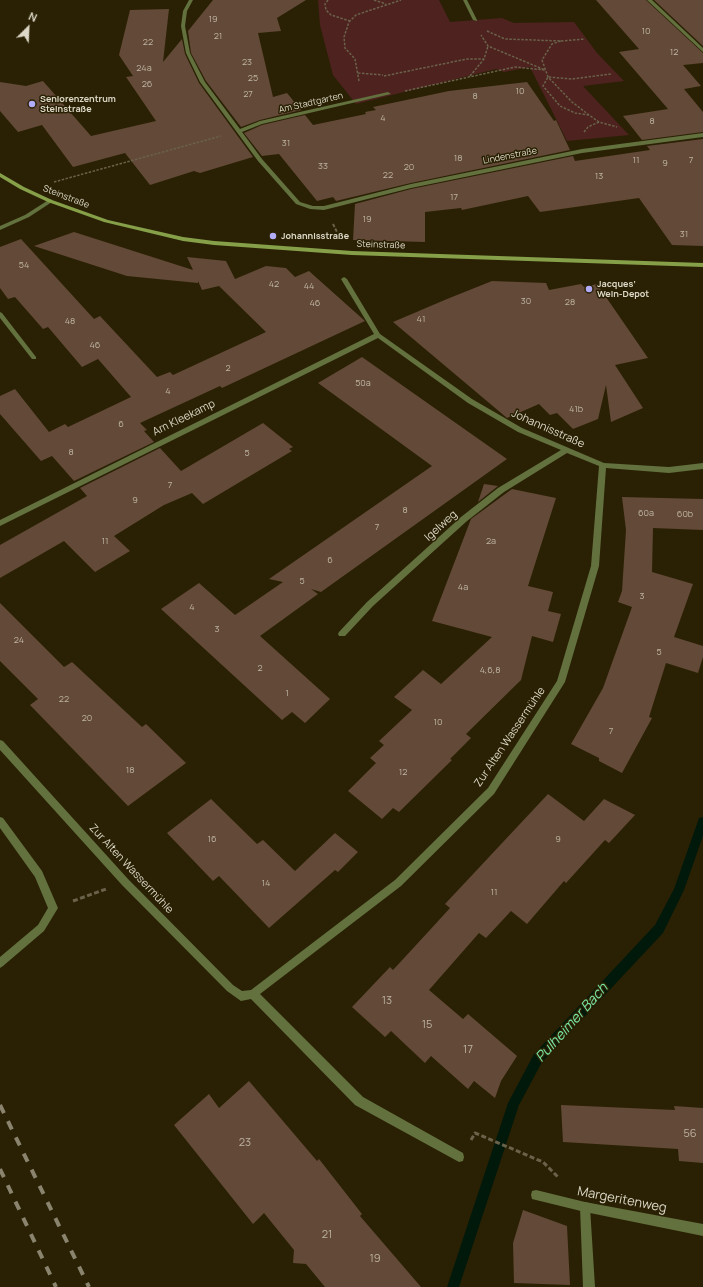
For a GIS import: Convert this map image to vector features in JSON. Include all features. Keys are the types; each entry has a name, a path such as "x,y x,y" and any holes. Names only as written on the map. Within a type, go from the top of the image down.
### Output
{"main road":[{"name":"Steinstraße","path":"0,175 22,188 50,201 106,221 183,239 214,243 352,253 703,265"}],"street":[{"path":"191,0 185,11 183,26 188,53 203,82 239,131"},
{"path":"465,0 475,20"},
{"path":"649,0 703,51"},
{"name":"Am Stadtgarten","path":"239,131 260,123 388,94"},
{"name":"Lindenstraße","path":"239,131 260,160 298,203 312,208 324,208 411,186 582,151 703,135"},
{"path":"0,228 27,216 50,201"},
{"name":"Johannisstraße","path":"344,279 378,335 470,401 520,430 603,465 668,470 703,466"},
{"path":"0,314 34,358"},
{"name":"Am Kleekamp","path":"0,523 378,335"},
{"name":"Igelweg","path":"342,634 370,604 464,519 501,490 566,450"},
{"name":"Zur Alten Wassermühle","path":"0,744 125,882 230,988 241,996 253,994 398,883 491,791 561,682 595,566 603,465"},
{"path":"0,821 39,874 53,908 41,928 0,963"},
{"path":"253,994 359,1101 459,1158"},
{"name":"Margeritenweg","path":"536,1195 585,1207 703,1230"},
{"path":"585,1207 589,1287"}],"path":[{"path":"328,0 325,4 326,10 330,15 350,20"},
{"path":"374,0 386,4"},
{"path":"344,103 360,88 355,59 345,48 344,37 350,20 356,15 401,0"},
{"path":"475,20 489,33 504,39 561,41 585,39"},
{"path":"475,20 480,34 488,46 545,70"},
{"path":"561,41 552,44 542,60 548,77 572,102 589,115 600,122 611,124 624,131 632,144"},
{"path":"469,77 476,71 484,59 488,46"},
{"path":"380,77 467,60 484,59"},
{"path":"388,94 515,67 545,70"},
{"path":"358,73 386,75"},
{"path":"548,77 572,79 611,74"},
{"path":"548,77 543,86 560,106 575,113 589,115"},
{"path":"22,188 53,182 239,131"},
{"path":"53,908 125,882"},
{"path":"475,1133 543,1162"}],"shaded area":[{"path":"318,0 439,0 450,22 502,18 514,23 574,22 597,53 624,81 583,86 629,135 567,141 530,67 504,72 496,69 356,104 333,75 320,25"}],"building":[{"path":"213,0 306,0 277,18 281,31 258,33 273,97 287,93 301,110 260,120 241,127 206,81 191,53 188,31"},
{"path":"596,0 646,0 703,53 703,63 683,65 701,86 684,89 703,112 703,132 642,140 623,116 668,109 619,52 639,49"},
{"path":"654,0 703,0 703,46"},
{"path":"169,9 163,62 182,39 185,54 199,83 253,157 200,173 194,171 150,185 125,153 73,167 42,125 18,132 0,111 0,82 26,86 43,81 91,136 156,121 126,77 133,76 119,55 130,10"},
{"path":"527,82 554,121 556,120 570,150 411,183 336,201 333,197 317,201 279,154 262,156 244,133 262,125 305,115 313,125 366,114 365,112 376,110 373,107 449,91"},
{"path":"703,139 703,246 672,245 639,198 540,212 528,196 462,210 461,208 425,212 425,242 353,240 355,204 411,189 573,156 575,161 650,150 647,146"},
{"path":"74,232 193,270 187,257 226,261 235,279 266,266 286,268 295,277 309,271 365,321 222,388 220,386 140,423 147,430 144,431 154,442 74,481 52,456 41,461 0,414 0,396 15,389 49,432 65,424 68,427 131,397 98,359 82,367 48,327 43,329 15,297 8,299 0,288 0,247 21,239 94,319 100,316 157,377 170,372 173,375 266,332 219,286 202,290 198,281 198,283 127,276 34,246"},
{"path":"492,281 546,283 549,290 581,284 584,287 597,284 648,358 615,365 643,408 611,422 606,385 598,419 573,429 557,413 550,415 539,404 507,418 393,322"},
{"path":"362,357 507,459 321,592 311,589 318,594 260,636 330,699 305,723 292,712 282,720 161,609 199,583 235,615 283,582 269,579 432,466 318,383"},
{"path":"263,423 293,447 289,449 292,451 203,504 192,493 164,505 114,536 130,551 95,572 64,541 0,578 0,545 87,496 80,488 160,448 181,471"},
{"path":"484,484 498,486 478,502"},
{"path":"512,489 556,498 528,586 553,592 548,611 561,614 553,642 532,636 521,680 466,734 471,738 450,759 452,760 399,812 393,808 382,819 348,791 376,763 370,758 384,745 379,741 412,710 394,697 423,670 441,684 492,637 432,621 471,519"},
{"path":"622,497 703,499 703,530 653,528 652,572 693,584 674,637 703,646 703,657 698,673 666,663 649,717 652,718 622,773 599,761 599,758 571,744 603,688 632,607 618,602 622,591 626,530"},
{"path":"0,603 64,667 72,662 142,727 146,724 186,763 128,806 30,705 38,699 0,661"},
{"path":"548,794 584,821 604,799 635,815 609,843 605,840 566,883 564,881 527,924 511,911 486,938 479,933 429,990 463,1019 468,1014 517,1056 501,1081 495,1098 474,1081 468,1089 431,1056 425,1063 391,1031 385,1037 352,1007 390,967 393,970 429,931 450,908 445,904"},
{"path":"211,799 257,844 263,840 295,871 335,833 358,852 338,872 335,870 269,928 219,876 213,881 167,833"},
{"path":"249,1081 317,1161 319,1159 362,1214 360,1216 421,1287 325,1287 306,1264 293,1263 294,1250 264,1213 253,1224 174,1125 209,1094 219,1108"},
{"path":"561,1105 675,1110 674,1106 703,1108 703,1163 679,1161 678,1149 563,1142"},
{"path":"523,1210 567,1226 570,1285 514,1283 513,1243"}],"waterway":[{"name":"Pulheimer Bach","path":"453,1287 514,1103 538,1058 659,929 679,890 703,821"}],"railway":[{"path":"0,1105 89,1287"},
{"path":"0,1169 56,1287"}],"place":[{"name":"Seniorenzentrum Steinstraße","path":"32,104"},
{"name":"Johannisstraße","path":"273,236"},
{"name":"Jacques’ Wein-Depot","path":"589,289"}]}
